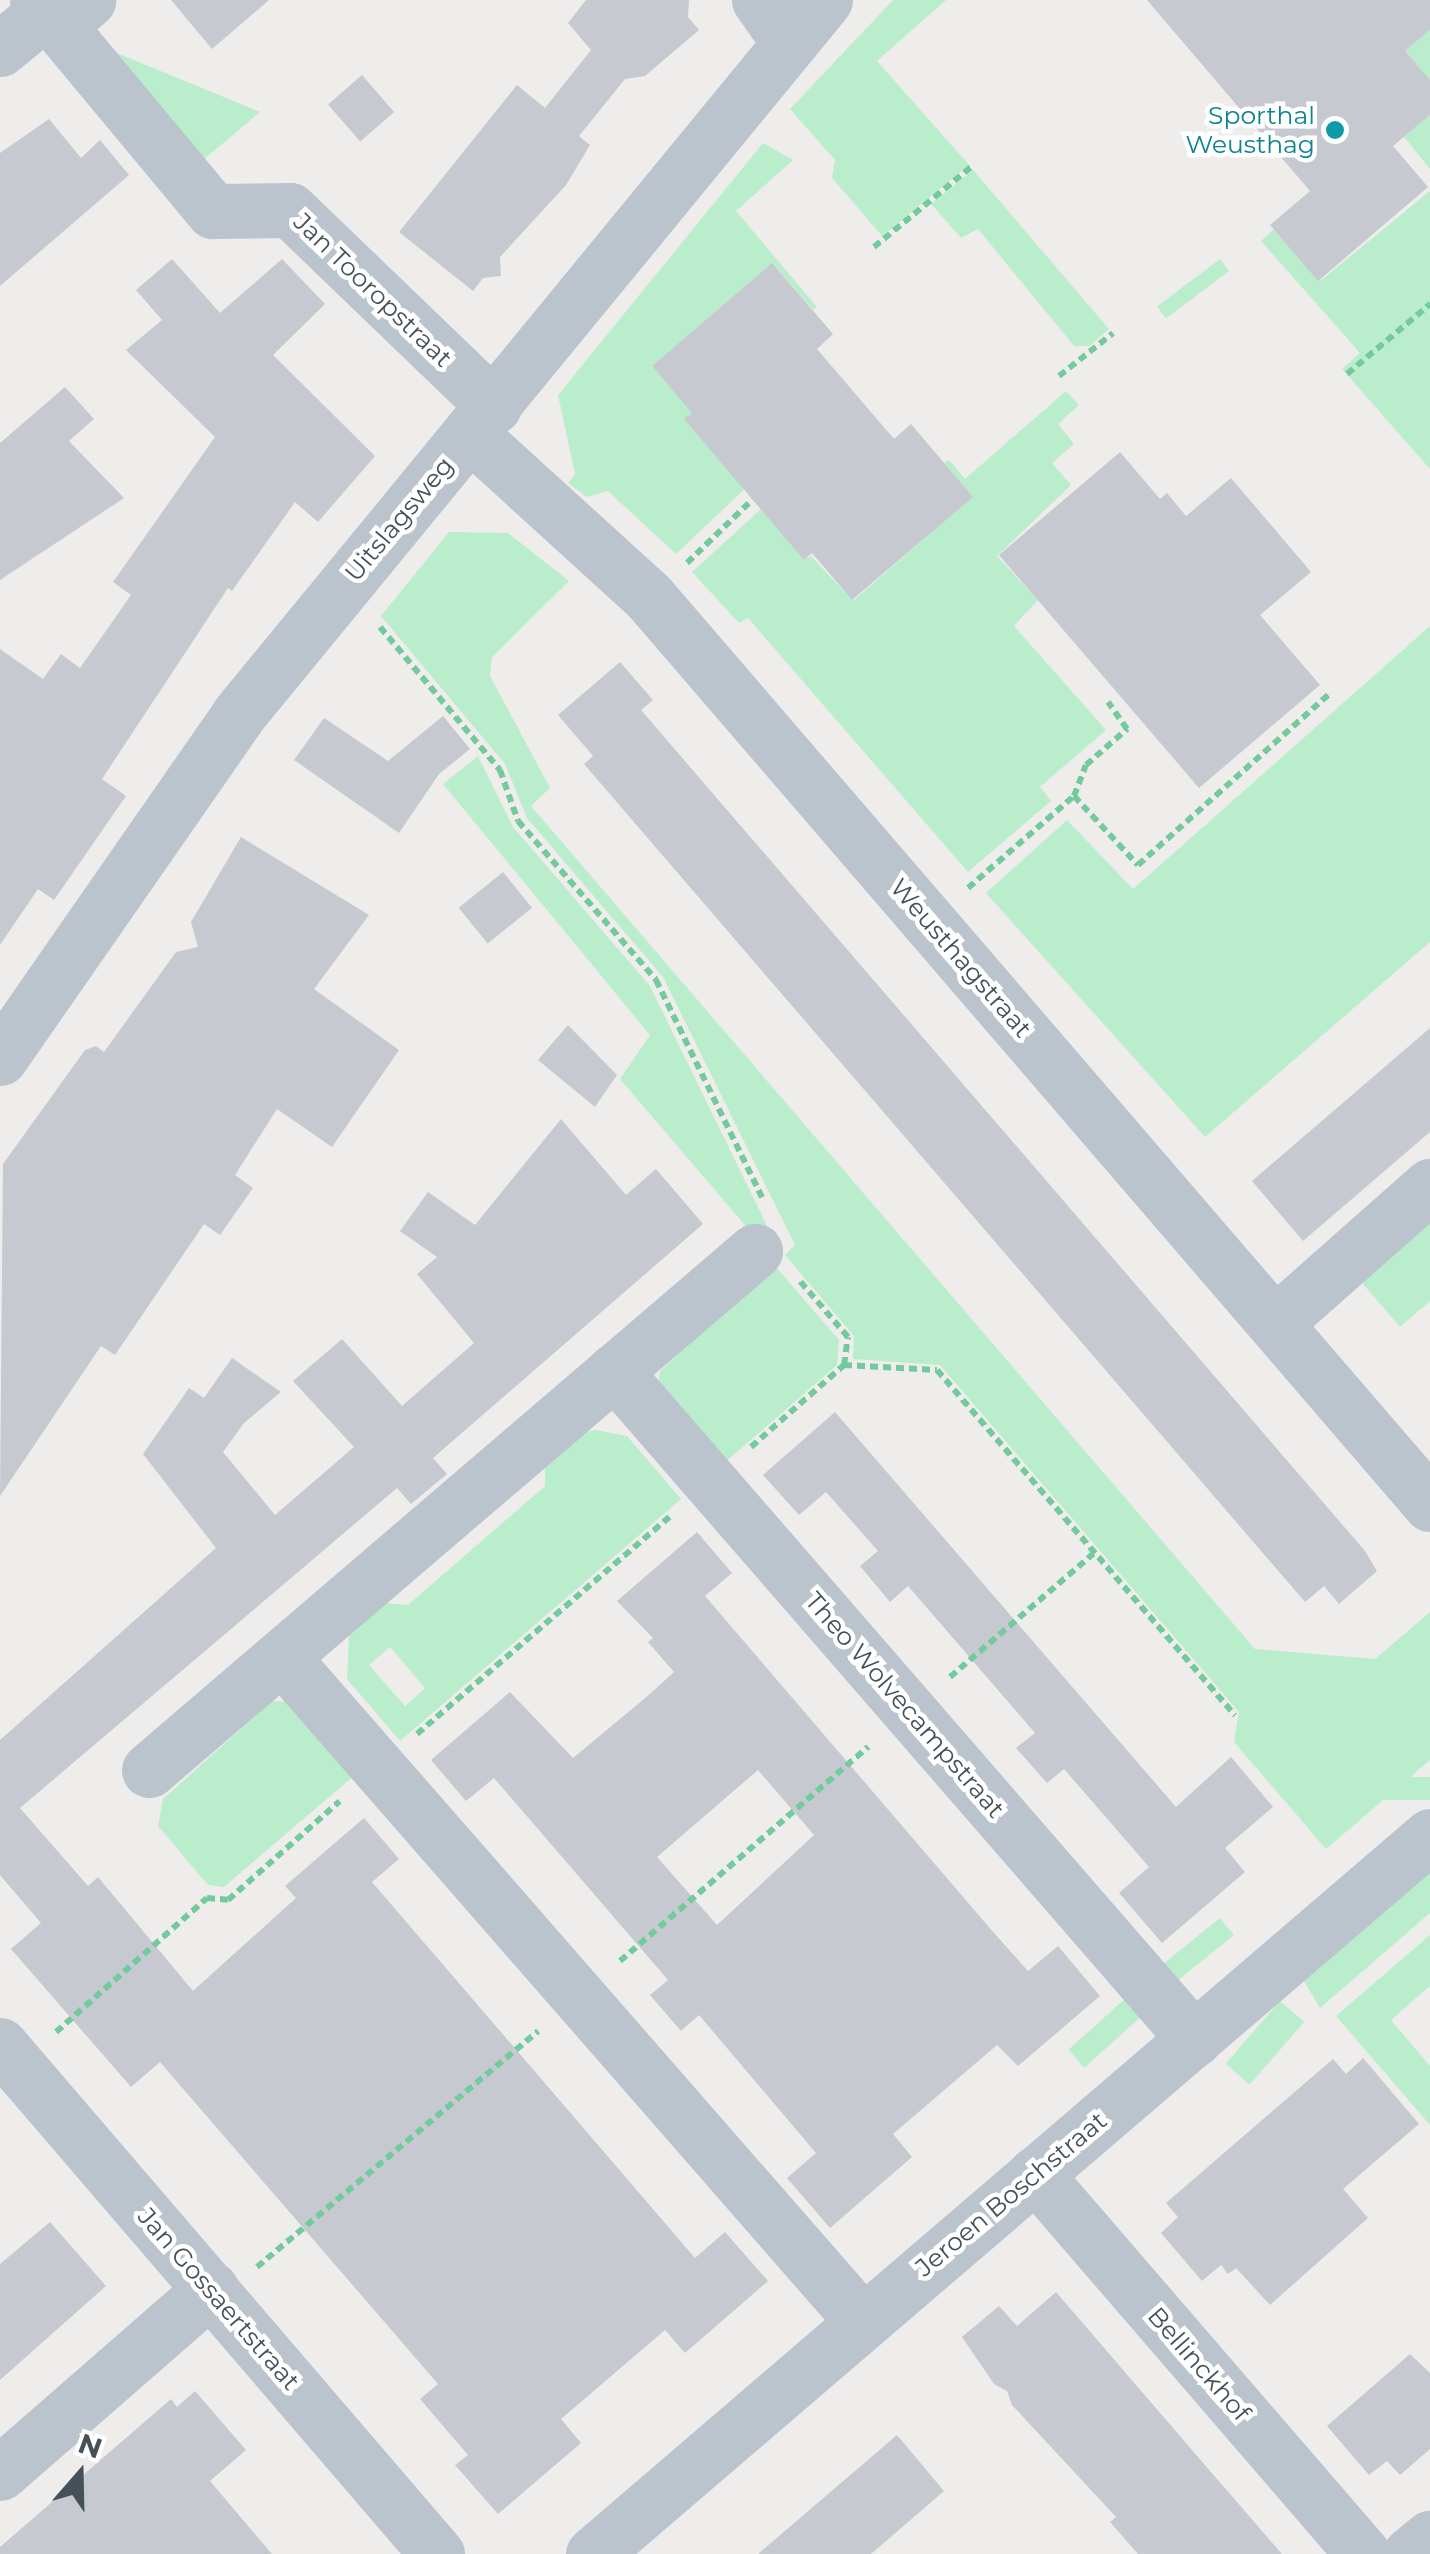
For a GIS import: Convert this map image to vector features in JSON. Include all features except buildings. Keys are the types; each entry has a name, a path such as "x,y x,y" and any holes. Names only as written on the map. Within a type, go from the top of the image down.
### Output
{"street":[{"name":"Uitslagsweg","path":"0,1058 238,715 482,420 773,20 826,0"},
{"path":"0,50 57,4"},
{"name":"Jan Tooropstraat","path":"57,4 214,211 290,210 482,420"},
{"name":"Weusthagstraat","path":"482,420 649,597 1430,1504"},
{"path":"1275,1324 1430,1186"},
{"path":"149,1770 614,1371 765,1252"},
{"name":"Theo Wolvecampstraat","path":"614,1371 1194,2039"},
{"path":"282,1657 862,2321"},
{"name":"Jeroen Boschstraat","path":"593,2554 1430,1836"},
{"name":"Jan Gossaertstraat","path":"9,2056 436,2554"},
{"name":"Bellinckhof","path":"1036,2174 1363,2554"},
{"path":"0,2473 211,2289"},
{"path":"1410,2554 1430,2538"}],"path":[{"path":"874,246 971,167"},
{"path":"1347,374 1430,304"},
{"path":"1059,376 1113,333"},
{"path":"649,597 752,500"},
{"path":"9,2056 207,1898 228,1900 844,1365 848,1337 765,1252 785,1244 656,980 518,822 500,770 344,584"},
{"path":"1074,796 1138,865 1328,696"},
{"path":"930,922 1074,796 1086,765 1127,730 1108,702"},
{"path":"844,1365 936,1370 1234,1716"},
{"path":"211,2289 270,2260 1093,1554"}],"green space":[{"path":"893,0 946,0 877,61 969,165 882,236 832,178 835,160 790,109"},
{"path":"1430,30 1430,80 1405,51"},
{"path":"112,51 260,112 202,161"},
{"path":"1430,115 1430,169 1404,137"},
{"path":"763,143 793,160 736,211 817,307 813,310 772,263 652,366 752,482 676,554 608,491 587,497 568,483 575,474 558,395"},
{"path":"973,170 1109,329 1089,346 1074,346 978,229 961,238 931,204"},
{"path":"1430,191 1430,469 1342,369 1360,353 1261,241 1274,229 1320,281"},
{"path":"1220,259 1229,271 1166,319 1157,307"},
{"path":"1066,391 1079,405 1058,424 1074,444 1052,463 1071,485 997,556 1038,600 1014,626 1106,730 1040,787 1051,801 968,872 748,618 739,623 692,572 761,509 804,560 811,556 853,601 972,497 944,463 949,460 965,479"},
{"path":"449,532 508,533 569,581 492,657 490,676 550,788 531,806 1255,1649 1375,1659 1430,1612 1430,1760 1326,1849 1234,1742 1239,1712 940,1365 853,1359 854,1336 785,1255 795,1245 663,977 527,818 505,764 381,616"},
{"path":"1430,626 1430,942 1205,1137 986,893 1067,820 1133,889"},
{"path":"478,756 513,827 650,986 772,1236 750,1231 620,1079 650,1035 443,784"},
{"path":"1430,1218 1430,1301 1400,1327 1357,1277"},
{"path":"775,1266 839,1340 837,1365 722,1465 658,1387 660,1371"},
{"path":"596,1430 627,1436 681,1499 400,1741 347,1679 349,1634 385,1603 408,1605 545,1486 545,1464 581,1433","holes":["390,1647 425,1688 405,1706 369,1665"]},
{"path":"272,1701 297,1702 356,1774 224,1887 208,1885 158,1826 163,1799"},
{"path":"1304,1777 1430,1777 1430,1800 1304,1800"},
{"path":"1430,1872 1430,1913 1320,2008 1304,1981"},
{"path":"1220,1918 1234,1935 1172,1985 1158,1968"},
{"path":"1430,1935 1430,1986 1391,2020 1430,2066 1430,2125 1336,2016"},
{"path":"1127,1997 1143,2015 1084,2068 1068,2050"},
{"path":"1280,2001 1304,2022 1250,2085 1226,2064"}],"place":[{"name":"Sporthal Weusthag","path":"1335,130"}]}
